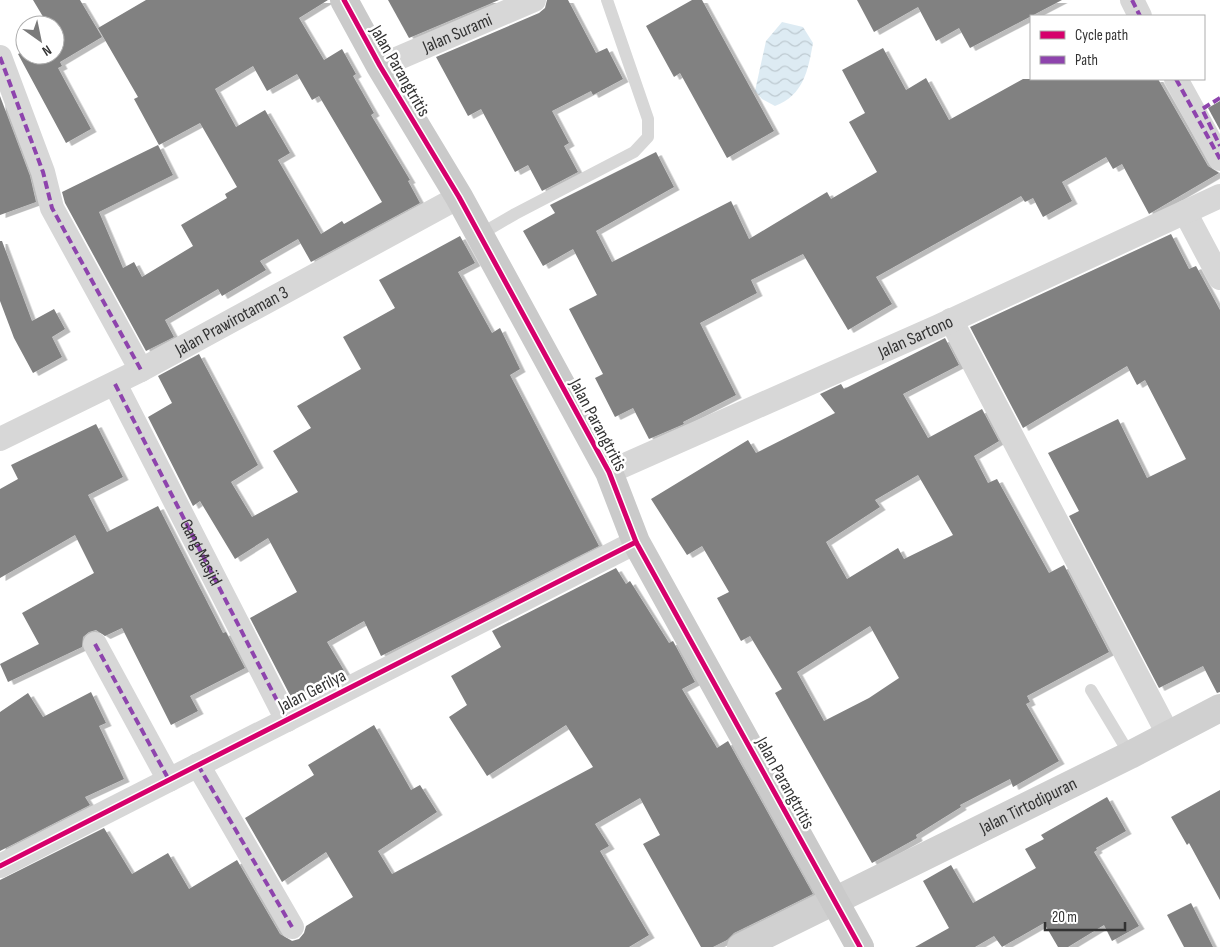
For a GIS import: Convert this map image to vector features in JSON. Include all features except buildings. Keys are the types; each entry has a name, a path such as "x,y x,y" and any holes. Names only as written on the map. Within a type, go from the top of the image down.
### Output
{"main road":[{"name":"Jalan Parangtritis","path":"344,0 380,66 459,197 609,472 636,542 860,947"}],"street":[{"name":"Jalan Surami","path":"380,66 534,0"},
{"path":"1132,0 1140,15"},
{"path":"0,56 43,172 52,208 140,370"},
{"path":"1177,80 1220,160"},
{"name":"Jalan Sartono","path":"609,472 951,320 1220,196"},
{"name":"Jalan Prawirotaman 3","path":"0,439 115,384 459,197"},
{"path":"1185,212 1220,278"},
{"path":"951,320 1168,734"},
{"name":"Gang Masjid","path":"115,384 287,720"},
{"name":"Jalan Gerilya","path":"0,866 636,542"},
{"path":"95,644 169,780"},
{"name":"Jalan Tirtodipuran","path":"741,947 1130,755 1220,708"},
{"path":"198,765 292,927"}],"lane":[{"path":"479,236 515,214 634,152 648,137 648,119 607,0"},
{"path":"1091,690 1130,755"}],"water":[{"path":"782,22 803,27 813,43 803,80 792,95 775,106 762,99 755,91 766,41"}],"marked path":[{"path":"1132,0 1140,15"},
{"path":"0,57 43,172 52,208 141,370"},
{"path":"1177,80 1220,159"},
{"path":"1220,98 1202,109 1220,146"},
{"path":"115,384 287,720"},
{"path":"95,644 169,780"},
{"path":"198,765 292,927"}],"cycle path":[{"path":"344,0 380,66 459,197 609,472 636,542 860,947"},
{"path":"0,866 636,542"}]}
